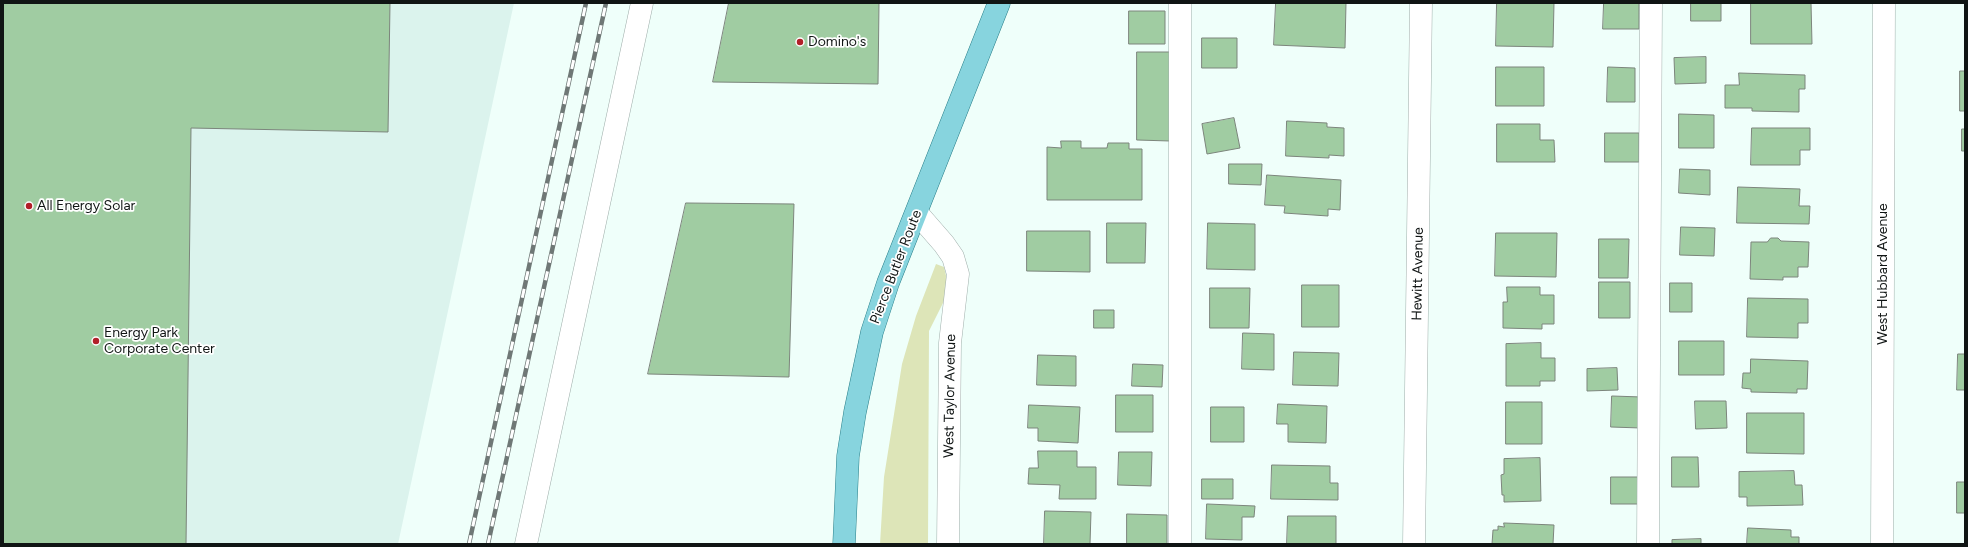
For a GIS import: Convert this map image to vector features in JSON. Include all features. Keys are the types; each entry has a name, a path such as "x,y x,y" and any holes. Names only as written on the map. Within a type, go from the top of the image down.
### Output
{"main road":[{"name":"Pierce Butler Route","path":"844,544 848,456 863,369 872,332 888,283 1000,3"}],"street":[{"path":"526,544 642,3"},
{"path":"1180,3 1180,544"},
{"name":"Hewitt Avenue","path":"1414,544 1421,3"},
{"path":"1648,544 1651,3"},
{"name":"West Hubbard Avenue","path":"1882,544 1884,3"},
{"name":"West Taylor Avenue","path":"917,213 944,244 953,257 958,274 950,343 948,544"}],"shaded area":[{"path":"3,3 514,3 398,544 3,544"}],"green space":[{"path":"936,264 944,267 947,280 946,297 929,331 928,544 880,544 884,477 902,364 916,316"}],"building":[{"name":"Energy Park Corporate Center","path":"3,3 390,3 388,132 191,128 186,544 3,544"},
{"name":"Domino's","path":"729,3 879,3 878,84 713,82"},
{"path":"1276,3 1346,3 1345,48 1274,45"},
{"path":"1497,3 1554,3 1553,47 1496,46"},
{"path":"1604,3 1639,3 1639,29 1603,29"},
{"path":"1691,3 1721,3 1721,21 1691,21"},
{"path":"1751,3 1811,3 1812,44 1751,44"},
{"path":"1129,11 1165,11 1165,44 1129,44"},
{"path":"1202,38 1237,38 1237,68 1202,68"},
{"path":"1137,52 1171,52 1170,141 1137,140"},
{"path":"1706,57 1706,83 1675,84 1674,58"},
{"path":"1496,67 1544,67 1544,106 1496,106"},
{"path":"1608,67 1635,68 1635,102 1607,102"},
{"path":"1960,71 1965,71 1965,111 1960,111"},
{"path":"1739,73 1805,75 1805,89 1799,89 1799,112 1752,111 1752,108 1725,108 1725,85 1739,85"},
{"path":"1679,114 1714,115 1714,148 1679,148"},
{"path":"1234,118 1240,148 1207,154 1202,124"},
{"path":"1287,121 1327,123 1327,127 1344,128 1344,156 1329,155 1329,158 1286,156"},
{"path":"1497,124 1540,124 1540,140 1554,140 1555,162 1497,162"},
{"path":"1752,128 1810,128 1810,150 1800,150 1800,165 1751,165"},
{"path":"1962,129 1965,129 1965,151 1962,151"},
{"path":"1605,133 1639,133 1639,162 1605,162"},
{"path":"1061,141 1081,141 1081,148 1107,148 1108,143 1129,143 1129,149 1142,149 1142,200 1047,200 1047,147 1061,148"},
{"path":"1229,164 1262,164 1261,185 1229,184"},
{"path":"1680,169 1710,170 1710,195 1679,193"},
{"path":"1267,175 1341,180 1340,210 1328,209 1328,216 1284,213 1285,206 1265,205"},
{"path":"1738,187 1800,189 1799,206 1810,206 1809,224 1737,223"},
{"path":"686,203 794,204 789,377 648,374"},
{"path":"1107,223 1146,223 1145,263 1107,263"},
{"path":"1208,223 1255,224 1255,270 1207,269"},
{"path":"1681,227 1715,228 1714,256 1680,255"},
{"path":"1027,231 1090,231 1090,272 1027,271"},
{"path":"1496,233 1557,233 1556,277 1495,276"},
{"path":"1771,238 1778,238 1781,241 1809,242 1808,267 1798,267 1798,277 1783,277 1783,280 1750,279 1751,242 1767,242"},
{"path":"1599,239 1629,239 1628,278 1599,278"},
{"path":"1599,282 1630,282 1630,318 1599,318"},
{"path":"1670,283 1692,283 1692,312 1670,312"},
{"path":"1302,285 1339,285 1339,327 1302,327"},
{"path":"1507,287 1540,287 1540,295 1554,295 1554,324 1542,324 1542,329 1503,328 1503,302 1507,302"},
{"path":"1210,288 1250,288 1249,328 1210,328"},
{"path":"1748,298 1808,299 1808,323 1798,323 1798,338 1747,337"},
{"path":"1094,310 1114,310 1114,328 1094,328"},
{"path":"1243,333 1274,334 1274,370 1242,369"},
{"path":"1679,341 1724,341 1724,375 1679,375"},
{"path":"1541,343 1541,358 1555,358 1555,381 1540,381 1540,386 1506,386 1506,344"},
{"path":"1294,352 1339,353 1338,386 1293,385"},
{"path":"1958,354 1965,354 1965,390 1957,390"},
{"path":"1038,355 1076,356 1076,386 1037,385"},
{"path":"1751,359 1808,361 1807,389 1797,389 1797,393 1751,392 1751,389 1742,388 1743,373 1750,373"},
{"path":"1133,364 1163,365 1162,387 1132,386"},
{"path":"1617,368 1618,390 1587,391 1587,369"},
{"path":"1116,395 1153,395 1153,432 1116,432"},
{"path":"1612,396 1642,397 1641,428 1611,427"},
{"path":"1695,401 1726,401 1727,428 1696,429"},
{"path":"1506,402 1542,402 1542,444 1506,444"},
{"path":"1278,404 1327,406 1326,443 1288,442 1288,424 1277,424"},
{"path":"1029,405 1080,407 1078,443 1038,441 1038,428 1028,428"},
{"path":"1211,407 1244,407 1244,442 1211,442"},
{"path":"1747,413 1804,413 1804,454 1747,453"},
{"path":"1038,451 1077,451 1077,467 1096,467 1096,499 1059,499 1060,485 1028,484 1029,468 1038,468"},
{"path":"1119,452 1152,452 1151,486 1118,485"},
{"path":"1672,457 1698,457 1699,487 1672,487"},
{"path":"1540,458 1541,501 1504,502 1504,495 1502,495 1501,475 1504,474 1504,459"},
{"path":"1272,465 1330,466 1330,483 1338,483 1338,500 1271,499"},
{"path":"1794,471 1795,485 1802,485 1803,505 1747,506 1747,497 1739,497 1739,472"},
{"path":"1611,477 1641,477 1640,504 1611,504"},
{"path":"1202,479 1233,479 1233,499 1202,499"},
{"path":"1957,482 1965,482 1965,513 1957,513"},
{"path":"1207,504 1255,506 1254,517 1242,517 1242,540 1206,539"},
{"path":"1045,511 1091,512 1090,544 1044,544"},
{"path":"1127,514 1167,515 1167,544 1127,544"},
{"path":"1288,516 1336,516 1336,544 1287,544"},
{"path":"1504,523 1554,525 1553,544 1492,544 1493,530 1498,530 1498,526 1504,527"},
{"path":"1748,528 1791,530 1791,537 1799,537 1799,544 1747,544"},
{"path":"1701,539 1701,544 1672,544 1672,540"}],"railway":[{"path":"469,544 586,3"},
{"path":"488,544 606,3"}],"place":[{"name":"Domino's","path":"800,42"},
{"name":"All Energy Solar","path":"29,206"},
{"name":"Energy Park Corporate Center","path":"96,341"}]}
